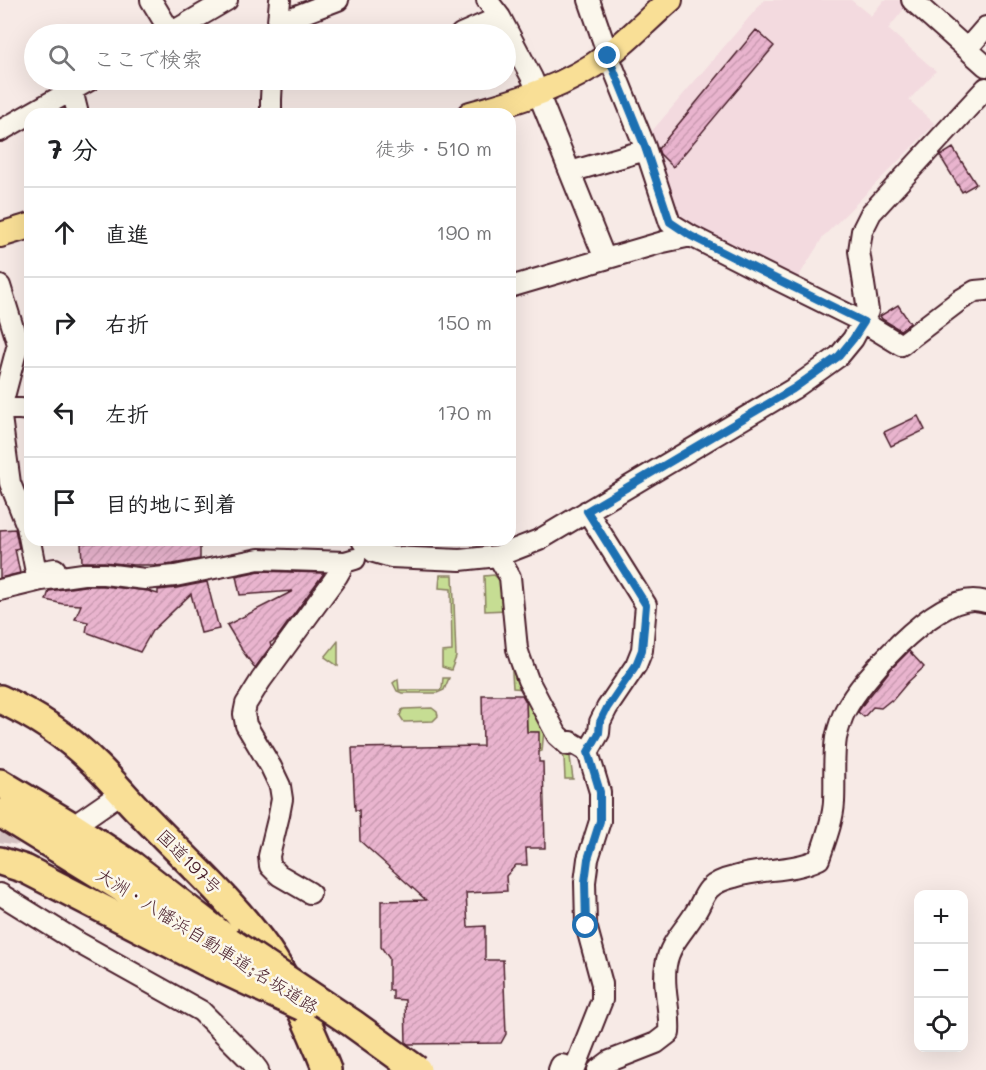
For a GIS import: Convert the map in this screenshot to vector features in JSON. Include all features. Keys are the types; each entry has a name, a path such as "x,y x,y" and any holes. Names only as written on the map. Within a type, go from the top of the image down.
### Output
{"highway":[{"name":"国道197号","path":"0,699 54,728 94,763 121,794 230,904 268,952 292,992 327,1070"},
{"path":"0,783 67,823 133,867 218,950"},
{"name":"大洲・八幡浜自動車道;名坂道路","path":"0,813 415,1070"},
{"path":"0,861 25,869 218,950 352,1023 415,1070"}],"main road":[{"path":"492,108 570,80 608,56 670,0"},
{"path":"0,235 24,228"}],"street":[{"path":"151,0 164,24"},
{"path":"186,24 226,0"},
{"path":"278,24 280,0"},
{"path":"288,24 338,0"},
{"path":"487,0 504,24"},
{"path":"590,0 608,56 646,150 670,222 691,236 864,322 901,345 960,300 975,291 986,290"},
{"path":"912,0 986,66"},
{"path":"484,24 500,17"},
{"path":"967,49 986,27"},
{"path":"516,48 532,78 605,259"},
{"path":"310,893 279,875 270,866 269,856 282,799 280,786 272,767 246,725 244,714 246,704 261,680 345,562 368,546 391,557 460,560 498,556 539,540 793,389 839,356 864,322 868,311 859,251 862,231 871,213 986,88"},
{"path":"40,108 72,90 76,108"},
{"path":"271,108 272,90"},
{"path":"0,131 24,117"},
{"path":"570,172 646,150"},
{"path":"516,285 663,242 691,236"},
{"path":"0,286 18,344 1,407 1,417 10,483 24,518"},
{"path":"1,407 24,409"},
{"path":"587,511 646,605 642,650 636,665 607,708 600,722 599,733 588,752"},
{"path":"31,546 36,572 62,568 78,569 83,574"},
{"path":"0,590 41,580 83,574 145,579 175,576 259,559 270,549 345,562"},
{"path":"498,556 510,577 517,649 528,680 557,735 568,745 571,742 588,752 600,792 600,821 588,859 585,882 586,926 602,984 602,1000 575,1068 561,1065 559,1070"},
{"path":"598,1070 610,1061 656,1043 669,1033 670,1018 664,989 666,964 671,947 709,889 718,882 736,876 807,865 819,859 834,805 836,738 844,713 860,688 899,643 927,619 956,604 972,600 986,602"},
{"path":"82,820 121,794"},
{"path":"0,894 79,944 201,1011 258,1070"}],"shaded area":[{"path":"764,0 851,0 871,16 884,0 903,0 908,4 888,29 936,71 909,100 935,124 823,237 796,281 675,218 646,138"}],"green space":[{"path":"440,575 453,575 456,657 451,670 442,667 442,652 452,651 451,589 439,588"},
{"path":"494,575 505,585 507,610 485,611 484,576"},
{"path":"509,628 544,730 542,751 539,752 538,732 527,732 526,689 513,688"},
{"path":"338,641 338,666 325,657"},
{"path":"443,678 449,678 444,690 437,693 402,693 397,691 393,683 398,679 399,690 440,690"},
{"path":"432,708 438,716 433,721 404,722 400,716 404,709"},
{"path":"562,745 570,757 573,779 565,779 564,758 560,749"}],"building":[{"path":"756,30 774,46 673,167 658,149"},
{"path":"953,148 976,184 962,192 940,156"},
{"path":"898,305 910,323 900,330 880,316"},
{"path":"918,416 925,430 891,446 884,432"},
{"path":"15,529 19,548 15,549 20,573 0,578 0,530"},
{"path":"81,546 200,546 200,559 173,564 156,566 82,562"},
{"path":"260,571 324,573 276,639 270,643 271,646 255,668 227,625 293,591 240,595 236,576"},
{"path":"207,582 219,629 201,633 191,594 152,631 140,652 86,632 88,622 75,619 81,605 46,600 49,591 84,586 103,586 158,594 158,590"},
{"path":"909,651 924,667 892,701 881,708 873,707 864,717 858,712 864,703 891,669"},
{"path":"482,695 522,695 526,702 527,732 539,732 539,762 543,762 545,848 526,848 527,865 516,865 506,876 507,891 466,893 468,927 485,926 485,960 503,960 506,1034 501,1043 408,1044 406,1043 405,1000 393,999 393,990 389,990 389,958 381,947 381,901 426,900 360,841 359,810 355,810 352,748 483,746"}],"tunnel":[{"path":"0,832 33,837"}],"route":[{"path":"586,926 585,882 588,859 600,821 600,792 588,752 599,733 600,722 607,708 636,665 642,650 646,605 587,511 793,389 839,356 864,322 691,236 670,222 645,147 608,56"}]}
